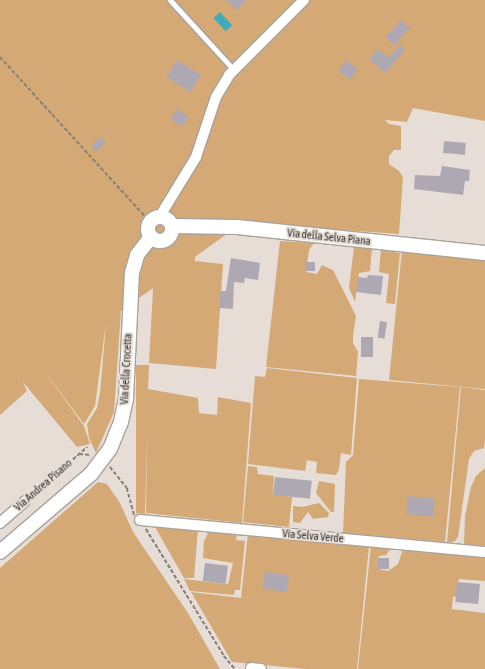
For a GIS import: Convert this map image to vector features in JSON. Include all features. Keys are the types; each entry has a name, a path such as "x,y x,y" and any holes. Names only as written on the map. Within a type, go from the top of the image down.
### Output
{"street":[{"path":"155,219 168,219 173,226 171,234 166,240 158,241 151,237 148,229 193,163 219,92 233,69 304,0"},
{"name":"Via della Selva Piana","path":"173,226 237,227 485,253"},
{"name":"Via della Crocetta","path":"0,552 103,461 114,440 124,410 133,267 140,250 151,237"},
{"name":"Via Andrea Pisano","path":"0,523 25,501"},
{"name":"Via Selva Verde","path":"140,520 485,552"}],"lane":[{"path":"170,0 233,69"}],"path":[{"path":"0,57 155,219"},
{"name":"Via Andrea Pisano","path":"25,501 87,447"},
{"path":"103,461 125,484 133,514 140,520 224,656 235,669"}],"shaded area":[{"path":"0,0 485,0 485,121 413,108 407,122 385,120 389,124 401,126 401,150 394,150 389,156 389,164 399,171 403,177 399,234 242,223 195,257 195,261 223,264 216,369 149,363 153,288 121,311 114,412 96,453 89,438 87,424 97,408 100,393 106,323 95,406 84,424 42,368 84,426 90,444 77,447 23,382 27,391 0,415"},
{"path":"280,241 314,243 309,250 306,272 317,274 322,265 333,270 356,316 353,343 358,352 356,376 266,367"},
{"path":"354,247 372,249 370,271 359,273 355,302 349,288"},
{"path":"381,250 400,253 395,304 386,303 389,274 379,272"},
{"path":"402,250 485,259 485,389 389,380"},
{"path":"136,365 149,365 148,389 198,398 199,413 217,415 218,397 251,403 242,523 146,513 147,436 145,514 136,513"},
{"path":"267,368 357,378 351,455 341,453 339,469 336,475 316,473 317,462 307,460 305,471 248,464 255,376 265,377"},
{"path":"359,379 460,387 445,542 343,533 346,462 353,455"},
{"path":"461,387 485,390 485,440 484,448 474,451 469,459 458,537 454,542 447,542"},
{"path":"248,466 257,467 258,474 274,476 273,494 292,497 289,527 243,522"},
{"path":"485,468 485,546 464,544 465,516 471,487 476,476"},
{"path":"319,481 335,484 334,512 331,512 316,493"},
{"path":"98,482 107,484 120,503 133,532 188,613 220,669 0,669 0,568"},
{"path":"319,503 329,513 328,517 313,519 308,512 300,523 293,522 293,506 302,507"},
{"path":"155,527 198,529 194,578 184,578"},
{"path":"209,531 237,534 236,540 245,541 240,590 235,590 234,595 190,591 184,579 228,584 233,563 203,558 204,541"},
{"path":"248,533 369,546 357,669 305,669 232,662 191,592 241,598"},
{"path":"371,545 391,548 386,555 379,556 378,569 388,571 398,564 403,549 485,558 485,581 459,579 456,596 453,597 452,609 485,613 485,669 358,669"}],"water":[{"path":"220,12 232,25 226,31 213,18"}],"building":[{"path":"226,0 247,0 237,10"},
{"path":"401,20 410,28 395,45 386,37"},
{"path":"400,45 405,50 385,73 369,59 378,49 389,58"},
{"path":"177,60 201,75 190,92 166,77"},
{"path":"347,60 358,70 349,80 338,70"},
{"path":"177,109 189,117 182,127 170,119"},
{"path":"100,137 106,143 96,152 91,146"},
{"path":"444,141 466,143 465,155 443,153"},
{"path":"442,166 470,170 469,181 465,181 463,195 414,189 415,175 440,176"},
{"path":"231,258 260,263 258,280 245,278 244,283 234,282 233,309 220,308 220,291 226,291"},
{"path":"305,262 315,262 315,271 305,271"},
{"path":"368,275 383,276 381,295 356,292 358,277 367,278"},
{"path":"380,321 387,322 385,339 378,338"},
{"path":"361,337 373,337 373,357 361,357"},
{"path":"275,477 312,481 310,499 273,495"},
{"path":"408,496 435,499 433,517 406,514"},
{"path":"378,558 389,558 389,569 378,569"},
{"path":"205,563 228,566 226,584 203,581"},
{"path":"265,572 289,575 287,592 263,589"},
{"path":"457,582 480,584 478,604 455,602"}]}
